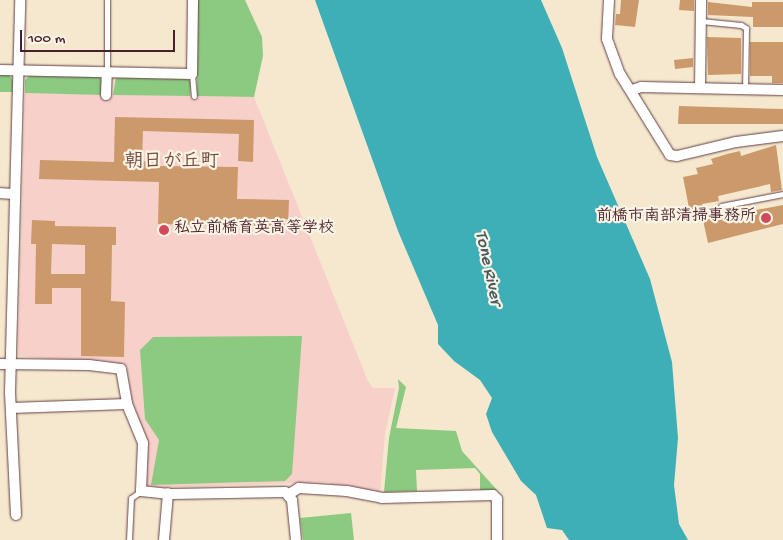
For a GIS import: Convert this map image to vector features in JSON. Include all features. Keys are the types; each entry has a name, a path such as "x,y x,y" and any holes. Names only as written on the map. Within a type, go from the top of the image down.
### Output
{"street":[{"path":"16,515 11,408 15,194 20,70 20,0"},
{"path":"0,70 192,74 193,0"},
{"path":"609,0 607,39 622,78 632,90 672,156 750,139 783,136"},
{"path":"700,88 701,0"},
{"path":"106,95 107,72"},
{"path":"632,90 641,87 783,90"},
{"path":"0,193 15,194"},
{"path":"0,364 89,365 121,369 127,404 143,444 141,491 289,494 299,488 347,491 382,498 493,495 497,499 497,540"},
{"path":"11,408 127,404"},
{"path":"164,540 168,493"},
{"path":"289,494 296,540"}],"lane":[{"path":"107,0 107,72"},
{"path":"700,21 741,24 746,28 745,89"},
{"path":"192,74 194,96"},
{"path":"721,206 783,194"},
{"path":"129,540 132,498 141,491"}],"shaded area":[{"name":"私立前橋育英高等学校","path":"25,93 254,97 368,381 373,388 395,388 385,434 380,494 330,485 329,482 145,488 148,443 131,403 127,366 18,356"}],"green space":[{"path":"198,0 245,0 262,37 263,56 254,97 197,96"},
{"path":"0,75 9,75 13,80 13,92 0,92"},
{"path":"29,76 99,77 102,80 103,95 25,93 25,80"},
{"path":"116,77 187,79 191,81 190,96 113,95"},
{"path":"302,336 292,474 285,481 151,485 159,440 145,419 140,350 153,337"},
{"path":"398,379 406,387 396,428 456,431 462,451 497,490 480,493 480,474 475,468 416,470 417,491 384,492 389,438 399,388"},
{"path":"351,513 354,540 303,540 300,518"}],"water":[{"name":"Tone River","path":"315,0 541,0 562,48 597,157 650,279 672,362 678,438 674,485 679,524 688,540 569,540 562,530 547,528 536,495 521,481 492,432 486,414 492,398 480,380 454,361 438,344 438,325 398,231"}],"building":[{"path":"621,0 639,0 635,27 615,25 616,14 620,14"},
{"path":"680,0 694,0 694,11 679,10"},
{"path":"708,2 752,7 752,2 783,2 783,27 753,27 753,17 708,15"},
{"path":"707,37 741,38 741,74 708,75"},
{"path":"750,42 783,42 783,83 772,83 772,76 750,76"},
{"path":"693,58 693,67 675,69 674,60"},
{"path":"679,106 783,109 783,124 678,124"},
{"path":"115,117 254,120 253,162 238,161 239,134 143,131 142,161 158,162 158,166 238,167 237,199 289,200 288,227 158,224 159,182 39,179 40,160 114,162"},
{"path":"776,145 782,190 771,192 770,184 718,196 719,201 702,204 704,215 691,218 683,177 698,174 696,168 713,164 711,159 740,151 741,156"},
{"path":"783,205 783,224 708,243 703,220"},
{"path":"32,220 55,221 55,226 116,227 116,245 112,245 111,301 125,302 124,357 81,356 81,288 52,288 52,304 35,304 36,244 31,244","holes":["52,244 85,245 85,274 51,274"]}],"place":[{"name":"前橋市南部清掃事務所","path":"766,218"},
{"name":"私立前橋育英高等学校","path":"164,230"}],"district":[{"name":"朝日が丘町","path":"172,163"}]}
